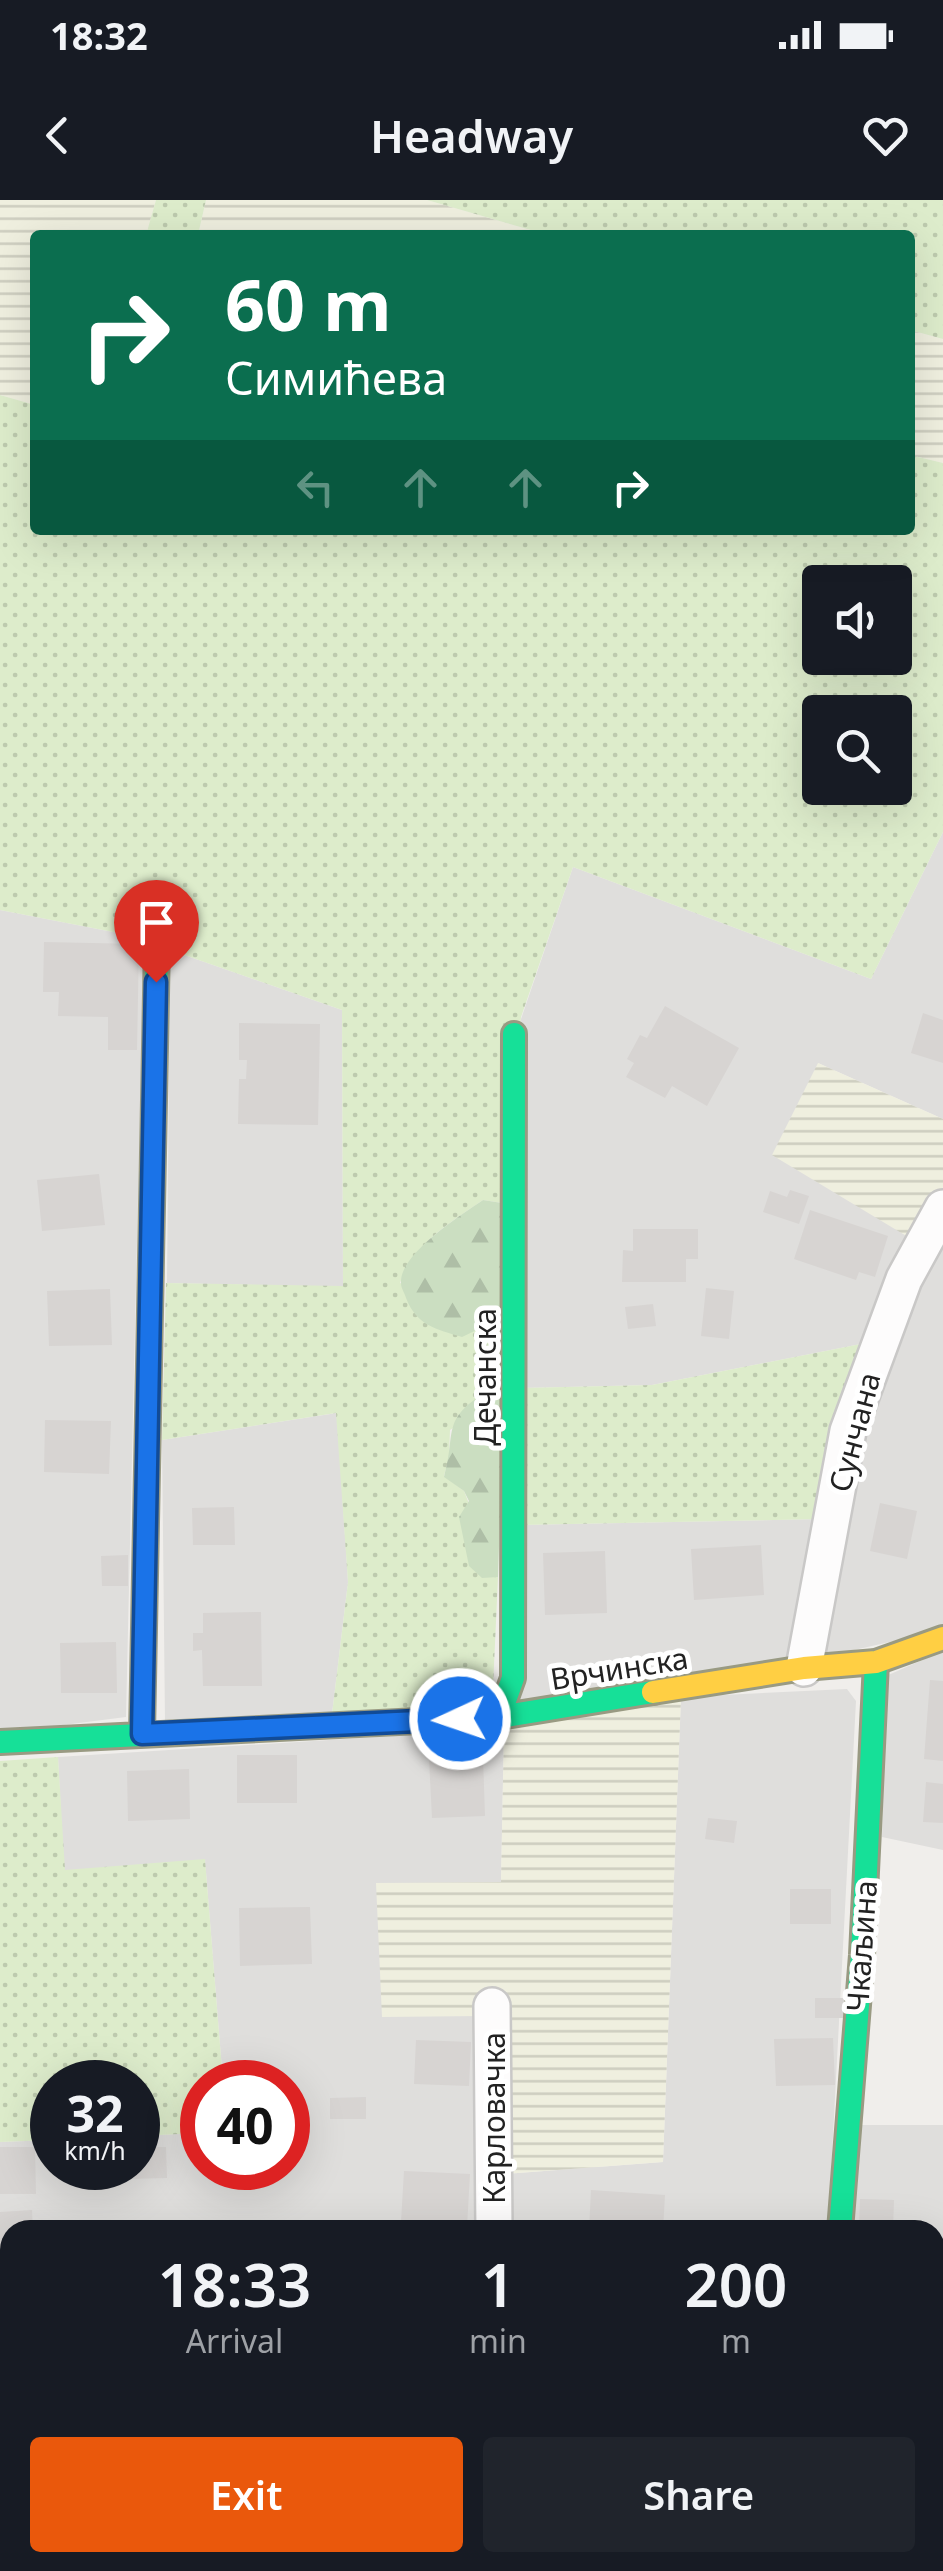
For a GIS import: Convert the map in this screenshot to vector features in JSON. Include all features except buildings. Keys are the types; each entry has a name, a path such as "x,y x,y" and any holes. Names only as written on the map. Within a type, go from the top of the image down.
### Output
{"street":[{"path":"142,1734 157,942"},
{"name":"Дечанска","path":"499,1717 513,1678 514,1034"},
{"name":"Сунчана","path":"804,1668 848,1431 904,1279 943,1208"},
{"name":"Врчинска","path":"0,1742 499,1717 804,1668 876,1662 943,1638"},
{"name":"Чкаљина","path":"841,2220 862,1955 876,1662"},
{"name":"Карловачка","path":"492,2006 494,2220"}],"shaded area":[{"path":"943,832 943,1119 818,1063 913,1240 871,1342 652,1385 521,1388 520,1022 573,867 871,979"},
{"path":"0,910 144,938 126,1717 0,1733"},
{"path":"170,950 342,1010 343,1287 167,1283"},
{"path":"943,1232 943,1630 814,1659 856,1435"},
{"path":"337,1413 348,1582 332,1714 165,1721 162,1440"},
{"path":"823,1519 796,1663 509,1707 519,1525"},
{"path":"943,1651 943,1850 882,1837 886,1676"},
{"path":"847,1689 856,1701 829,2220 505,2220 505,2174 663,2162 681,1697"},
{"path":"504,1729 501,1882 376,1883 482,2016 480,2220 0,2220 0,2142 30,2141 30,2190 160,2190 160,2135 180,2134 180,2190 310,2190 310,2060 221,2060 205,1860 64,1871 58,1757"},
{"path":"861,2125 943,2125 943,2220 854,2220"}],"green space":[{"path":"0,200 156,200 147,230 30,230 30,404 0,395"},
{"path":"156,200 206,200 199,230 147,230"},
{"path":"206,200 427,200 531,230 199,230"},
{"path":"427,200 943,200 943,339 915,331 915,230 531,230"},
{"path":"915,331 943,339 943,463 915,456"},
{"path":"0,395 30,404 30,535 915,535 915,456 943,463 943,832 871,979 573,867 521,1017 502,1203 483,1200 446,1226 414,1257 400,1283 506,1316 504,1393 450,1430 444,1476 464,1491 498,1577 492,1710 332,1714 348,1582 336,1413 162,1440 166,1283 343,1286 342,1010 144,938 0,910"},
{"path":"818,1063 943,1119 943,1187 913,1240 772,1155"},
{"path":"483,1200 502,1203 506,1316 462,1337 422,1321 410,1307 401,1283 403,1272 420,1248"},
{"path":"871,1342 823,1519 519,1525 521,1388 652,1385"},
{"path":"487,1391 504,1393 498,1577 482,1578 469,1566 459,1517 469,1501 464,1491 444,1477 456,1419"},
{"path":"681,1697 663,2162 505,2174 482,2016 382,2017 376,1883 501,1882 504,1729"},
{"path":"58,1757 65,1870 205,1859 221,2060 180,2060 180,2134 160,2135 160,2060 30,2060 30,2141 0,2142 0,1761"}],"traffic: fast":[{"path":"142,1734 157,942"},
{"path":"499,1717 513,1678 514,1034"},
{"path":"841,2220 862,1955 876,1662"},
{"path":"0,1742 499,1717 653,1692"}],"traffic: slow":[{"path":"653,1692 804,1668 876,1662 943,1638"}],"route":[{"path":"156,982 142,1734 460,1719"}]}
